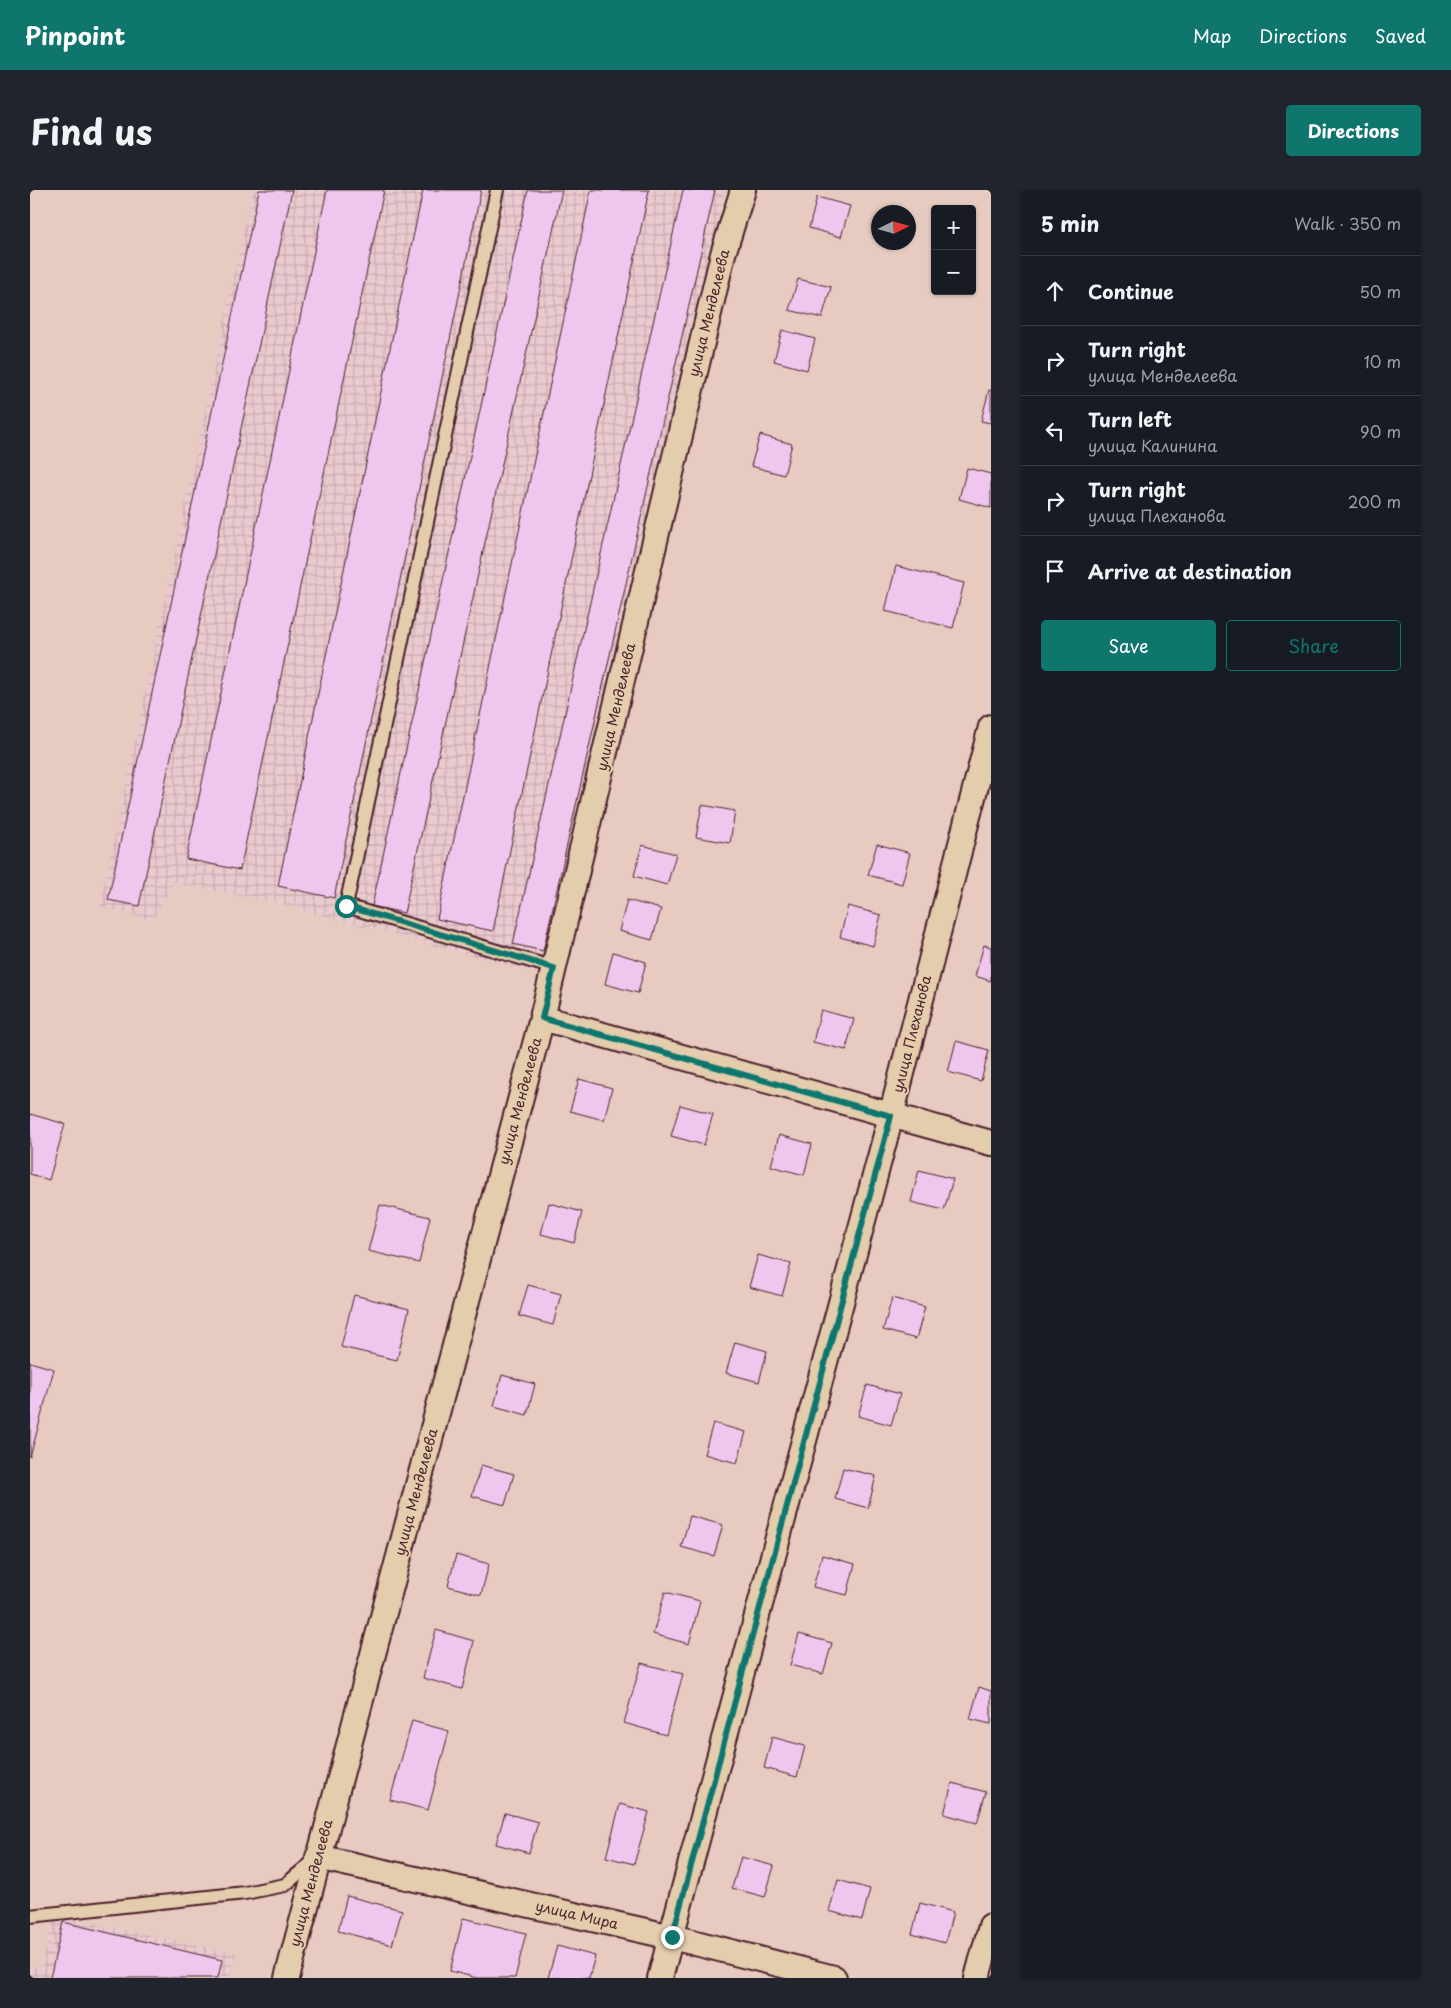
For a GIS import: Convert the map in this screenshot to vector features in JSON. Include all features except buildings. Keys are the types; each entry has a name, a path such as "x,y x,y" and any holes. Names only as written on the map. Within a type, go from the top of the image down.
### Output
{"street":[{"name":"улица Менделеева","path":"287,1978 542,1018 723,254 743,190"},
{"name":"улица Плеханова","path":"660,1978 986,765 991,727"},
{"path":"542,1018 991,1143"},
{"name":"улица Мира","path":"318,1857 672,1937 834,1978"},
{"path":"977,1978 991,1926"}],"lane":[{"path":"496,190 346,906 554,968"},
{"path":"30,1916 245,1893 286,1885 318,1857"}],"shaded area":[{"path":"252,190 725,190 541,974 277,903 173,883 152,920 100,906"},
{"path":"55,1916 236,1953 230,1978 30,1978 30,1966 40,1968"}],"route":[{"path":"346,906 554,968 542,1018 891,1116 672,1937"}]}
